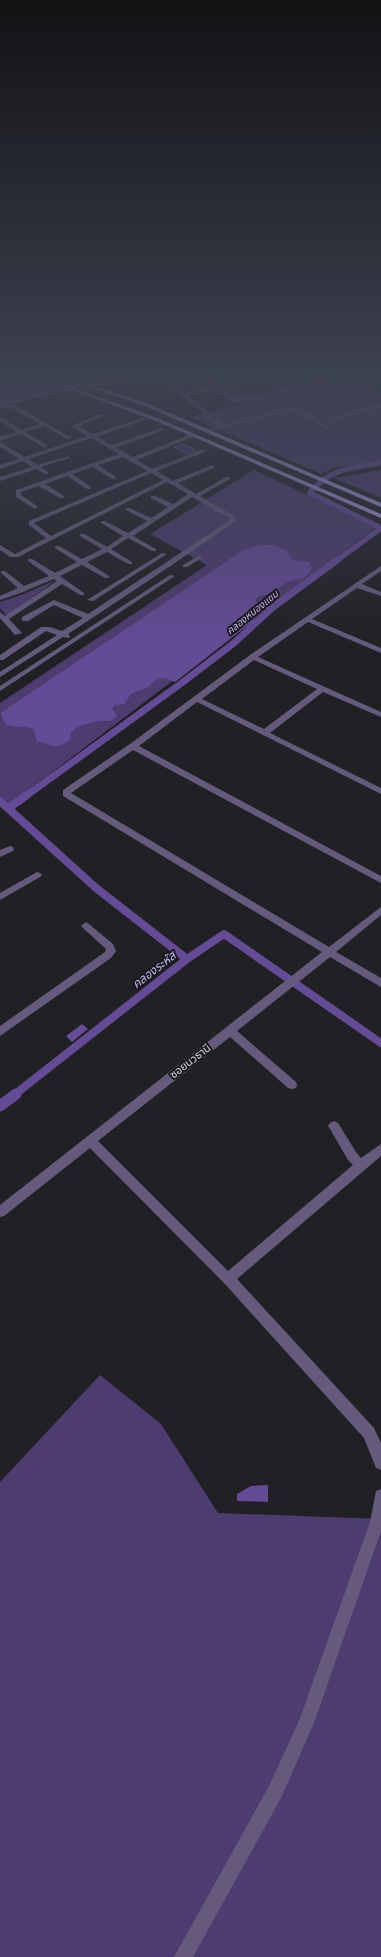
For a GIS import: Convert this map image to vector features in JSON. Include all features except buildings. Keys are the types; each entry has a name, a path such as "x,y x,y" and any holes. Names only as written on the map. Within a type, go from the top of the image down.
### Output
{"main road":[{"path":"267,467 381,516"},
{"path":"293,467 381,505"}],"street":[{"path":"0,479 35,467"},
{"path":"37,467 46,473"},
{"path":"35,507 17,493 90,467"},
{"path":"96,467 114,478"},
{"path":"0,675 146,580 233,521 232,517 145,467"},
{"path":"50,538 31,524 31,522 124,485 161,467"},
{"path":"0,547 14,557 137,491 170,482 211,467"},
{"path":"68,475 89,488"},
{"path":"0,598 24,590 55,576 106,550 172,506 228,478"},
{"path":"41,484 62,497"},
{"path":"153,497 172,506"},
{"path":"128,509 151,520"},
{"path":"104,522 154,550"},
{"path":"82,535 130,563"},
{"path":"57,547 108,577"},
{"path":"91,600 164,554"},
{"path":"180,557 188,564 200,557"},
{"path":"30,560 82,594"},
{"path":"381,568 253,657 133,746 67,790 66,794 76,802 381,983"},
{"path":"3,572 24,590"},
{"path":"130,576 161,583"},
{"path":"0,689 172,576"},
{"path":"18,633 2,617 62,581"},
{"path":"357,585 381,594"},
{"path":"25,619 54,602 88,617"},
{"path":"96,612 109,618"},
{"path":"308,620 381,651"},
{"path":"0,658 47,628 74,640"},
{"path":"253,657 381,716"},
{"path":"264,733 323,688"},
{"path":"196,699 381,791"},
{"path":"133,746 381,880"},
{"path":"0,854 10,849"},
{"path":"0,897 37,875"},
{"name":"ซอยนวธานี","path":"0,1212 294,981 381,910"},
{"path":"0,1032 108,955 111,950 110,946 86,926"},
{"path":"230,1031 292,1085"},
{"path":"334,1126 352,1156 361,1165"},
{"path":"90,1140 228,1278 369,1433 376,1447 381,1463"},
{"path":"228,1278 381,1149"},
{"path":"183,1957 275,1792 306,1722 377,1522 381,1496"}],"shaded area":[{"path":"306,467 337,467 333,468 321,474"},
{"path":"254,470 376,527 10,804 0,796 0,703 207,565 150,534"},
{"path":"381,470 381,498 334,478"},
{"path":"261,545 272,545 287,550 291,559 309,562 312,567 310,572 304,578 286,583 271,595 262,595 255,599 257,603 250,608 249,611 257,615 252,622 175,682 165,678 155,680 148,687 131,694 124,704 115,705 112,709 117,716 111,721 101,721 83,725 70,734 71,738 67,742 59,746 37,741 33,729 28,727 14,727 6,724 1,713 5,710 245,549"},
{"path":"56,580 7,616 0,608 0,602 24,594"},
{"path":"82,1024 88,1029 72,1042 66,1036"},
{"path":"100,1375 161,1424 218,1513 381,1519 381,1957 0,1957 0,1482"},
{"path":"268,1485 268,1502 237,1501 237,1494 251,1486"}],"waterway":[{"name":"คลองหนองแขม","path":"336,561 381,528 310,493 317,485 333,474 354,467"},
{"name":"คลองหนองแขม","path":"26,796 183,682 234,643 272,608 337,560"},
{"name":"คลองหนองแขม","path":"9,808 27,795"},
{"name":"คลองระหัส","path":"0,801 96,888 187,959"},
{"path":"187,959 224,934 381,1043"},
{"name":"คลองระหัส","path":"14,1095 187,959"},
{"name":"คลองระหัส","path":"0,1106 16,1094"}]}
